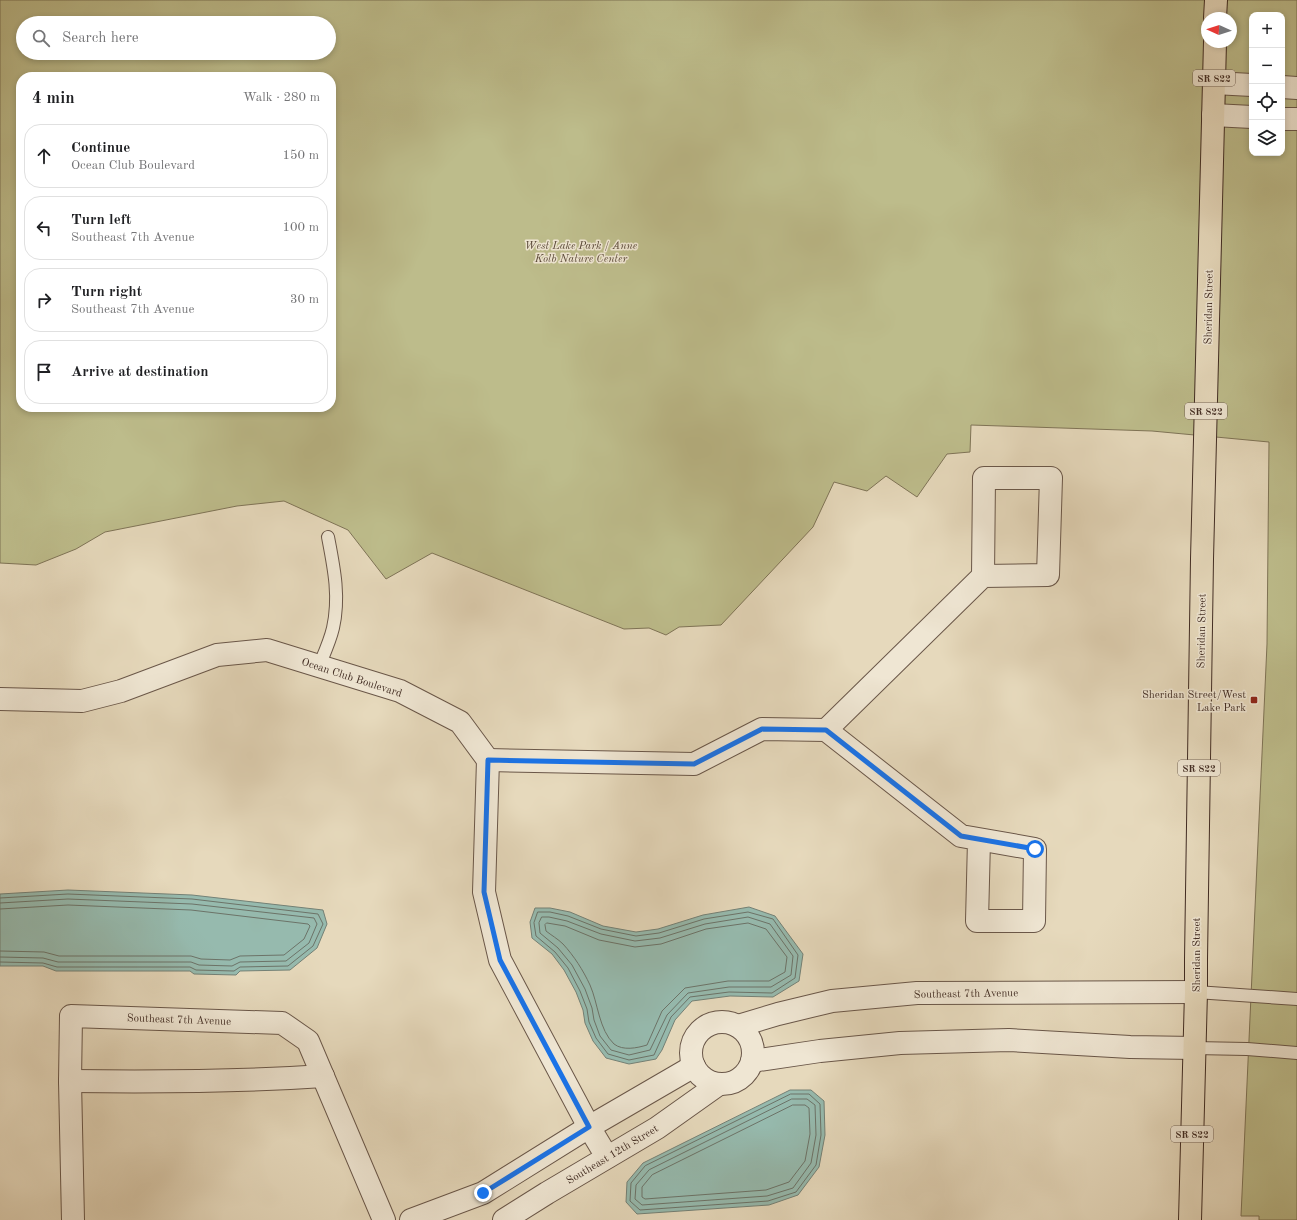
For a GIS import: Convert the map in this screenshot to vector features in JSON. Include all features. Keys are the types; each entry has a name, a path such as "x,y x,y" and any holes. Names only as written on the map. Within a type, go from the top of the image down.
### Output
{"main road":[{"path":"1215,12 1216,0"},
{"name":"Sheridan Street","path":"1190,1220 1196,992 1202,575 1215,48"}],"street":[{"path":"1214,83 1249,85"},
{"path":"1285,87 1297,88"},
{"path":"1213,115 1249,117"},
{"path":"1285,119 1297,120"},
{"path":"826,730 983,576 1048,575 1051,478 984,478 983,576"},
{"name":"Ocean Club Boulevard","path":"0,699 82,701 121,691 217,655 267,650 400,691 460,722 488,760"},
{"path":"607,1157 589,1127 500,960 484,892 488,760 694,764 762,729 826,730 961,836 979,840"},
{"name":"Southeast 7th Avenue","path":"738,1026 778,1014 832,1001 917,993 1196,992"},
{"name":"Southeast 7th Avenue","path":"73,1220 70,1081 71,1016 282,1023 308,1041 384,1220"},
{"path":"730,1022 738,1026 746,1033 751,1042 753,1051 752,1061 747,1071 740,1079 730,1083 719,1084 708,1081 700,1075 694,1066 691,1056 691,1046 695,1037 702,1029 710,1024 730,1022"},
{"path":"752,1061 820,1051 908,1043 1009,1040 1194,1048"},
{"path":"411,1220 483,1193 589,1127 694,1066"},
{"path":"70,1081 173,1082 323,1076"},
{"name":"Southeast 12th Street","path":"508,1219 607,1157 657,1128 719,1084"},
{"path":"494,1187 508,1219"}],"lane":[{"path":"319,666 333,629 337,602 336,575 328,537"},
{"path":"1196,992 1297,999"},
{"path":"1194,1048 1247,1049 1297,1053"}],"green space":[{"name":"West Lake Park / Anne Kolb Nature Center","path":"0,0 1297,0 1297,1220 1259,1220 1259,1216 1241,1216 1267,644 1269,442 1152,431 971,425 970,452 947,454 917,497 886,476 867,491 834,482 813,527 721,625 679,627 666,635 649,628 624,629 432,553 386,579 348,530 284,501 237,506 105,532 76,549 36,565 0,563"}],"water":[{"path":"68,890 192,895 323,910 327,924 317,948 290,970 240,971 236,975 194,974 190,971 56,971 43,966 0,966 0,894"},
{"path":"749,907 775,916 803,954 799,981 773,997 730,996 692,1001 675,1020 662,1050 656,1059 629,1064 606,1058 593,1041 585,1023 583,1010 576,992 564,970 552,954 532,938 530,922 535,908 550,908 570,912 603,926 636,932 658,929 703,915"},
{"path":"790,1090 811,1090 824,1101 825,1135 819,1167 798,1195 769,1205 637,1214 626,1202 627,1182 643,1163"}],"place":[{"name":"Sheridan Street/West Lake Park","path":"1254,700"}],"route":[{"path":"483,1193 589,1127 500,960 484,892 488,760 694,764 762,729 826,730 961,836 1035,849"}]}
